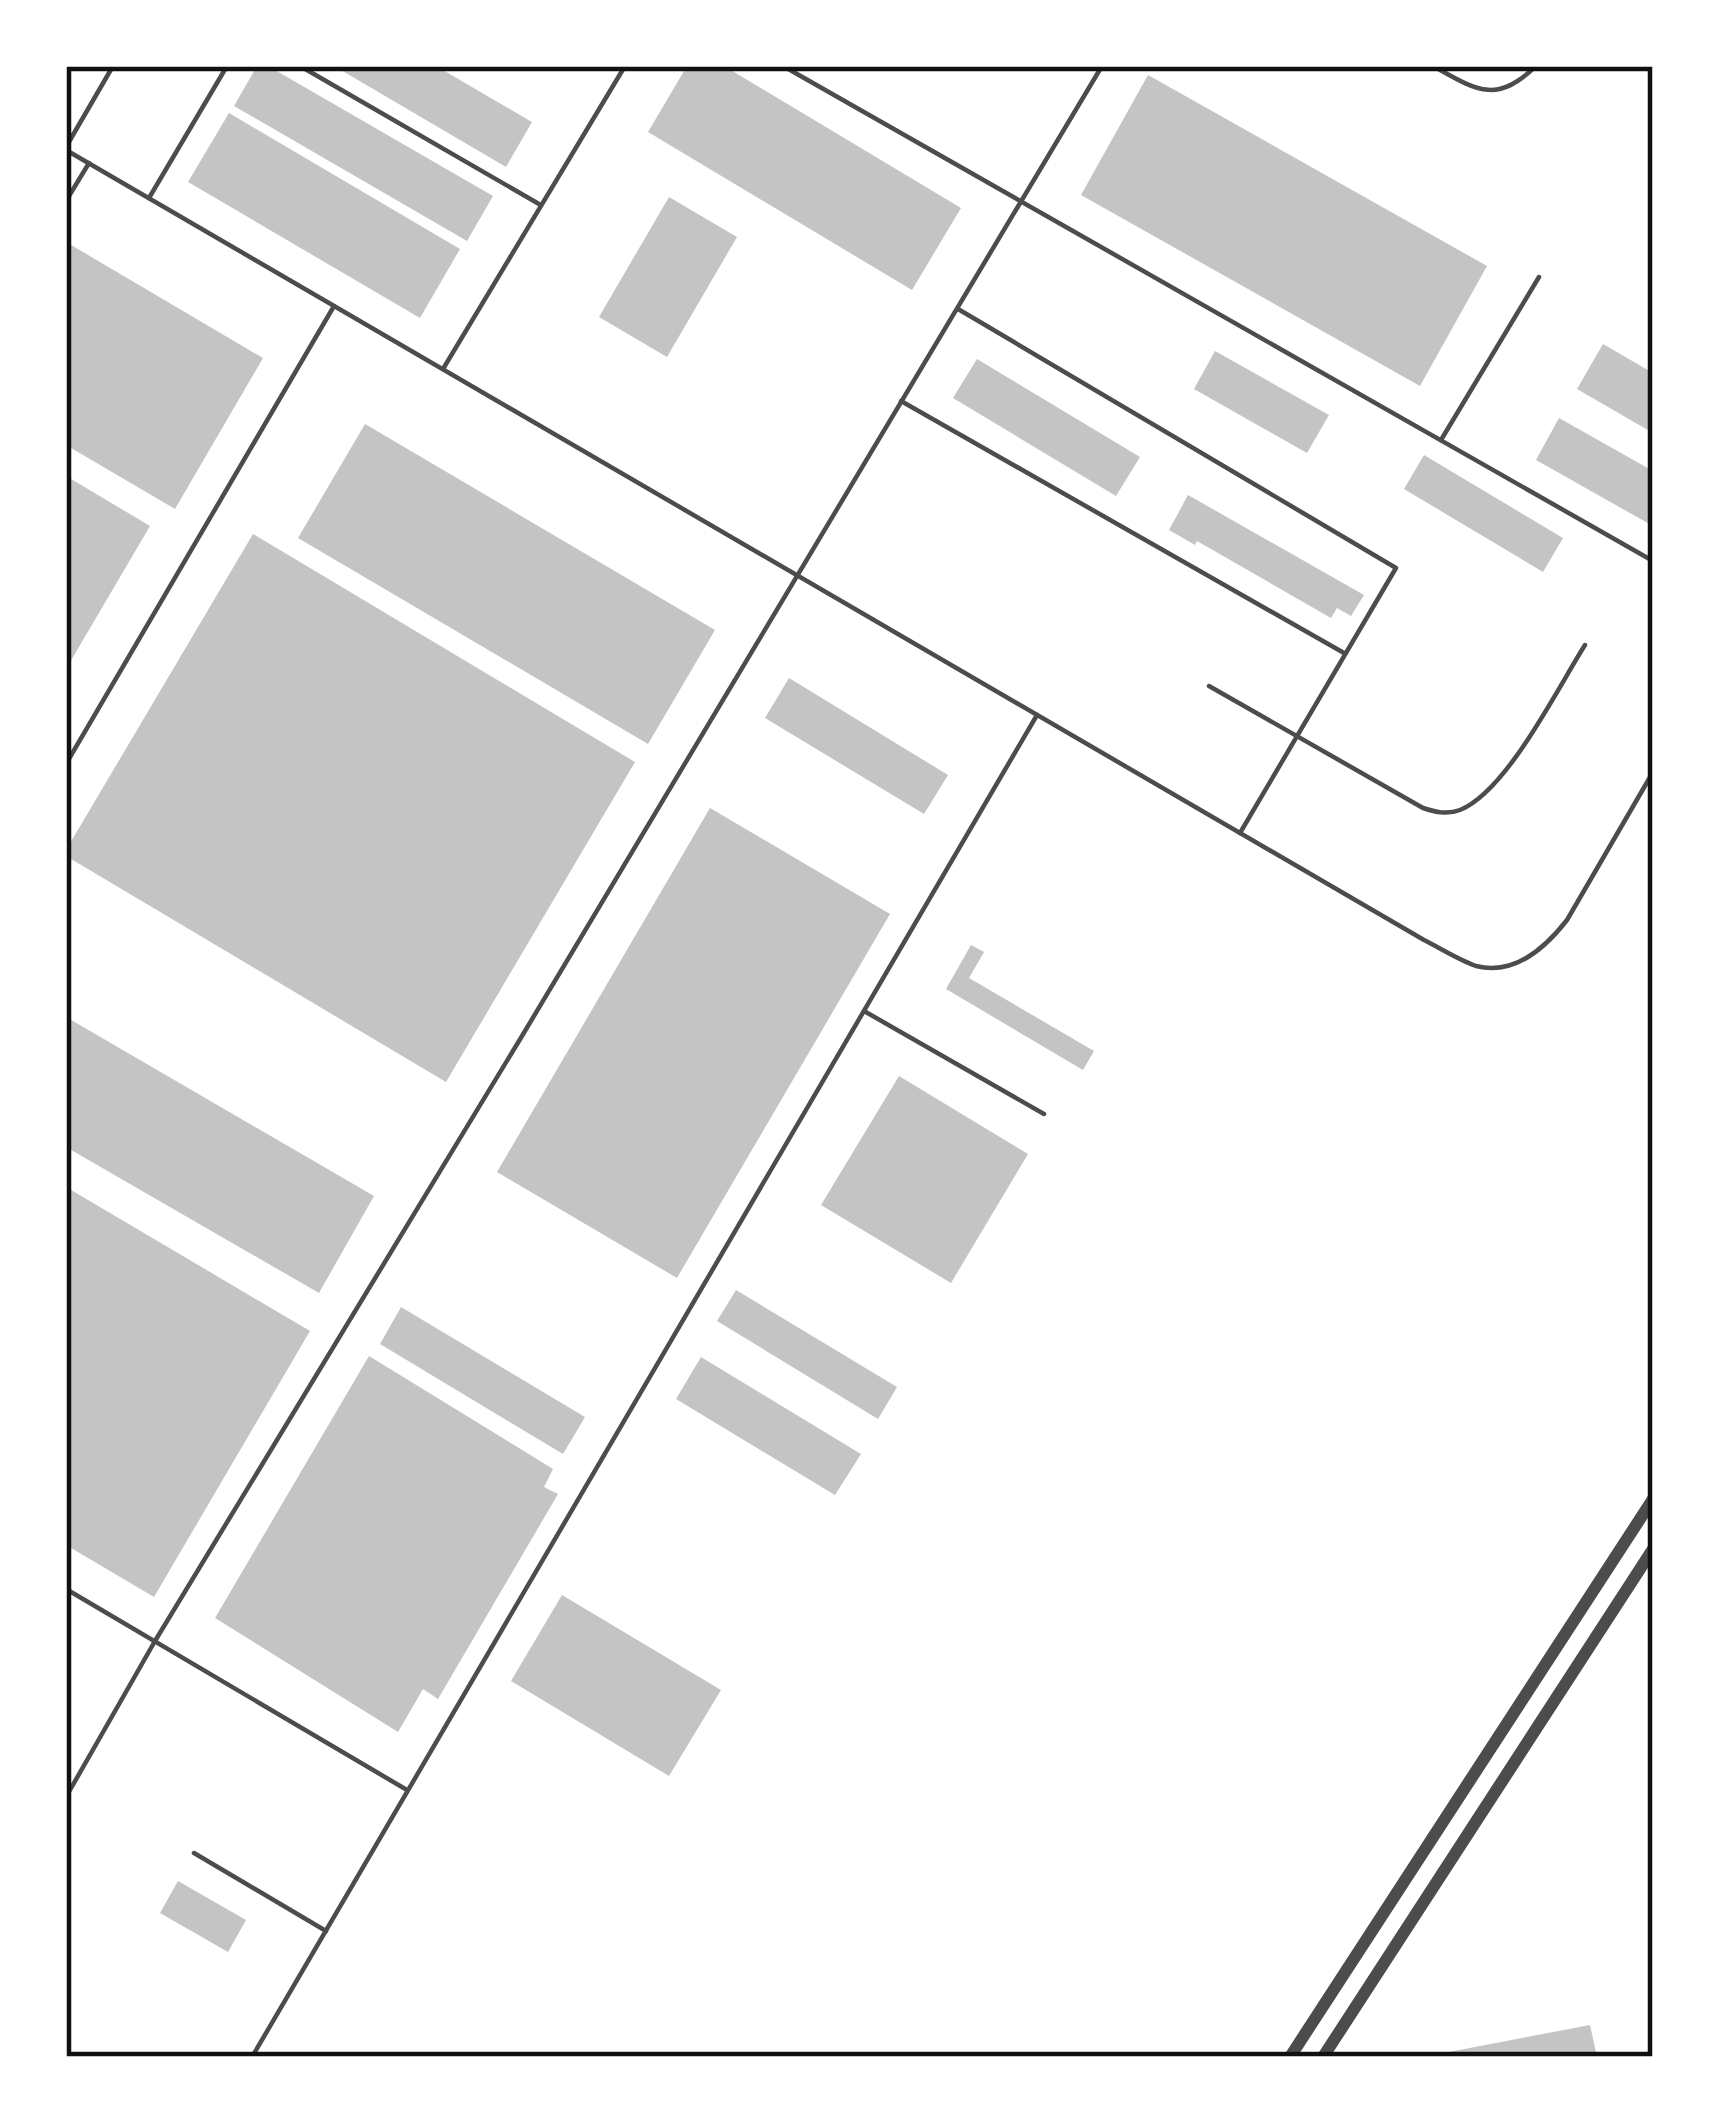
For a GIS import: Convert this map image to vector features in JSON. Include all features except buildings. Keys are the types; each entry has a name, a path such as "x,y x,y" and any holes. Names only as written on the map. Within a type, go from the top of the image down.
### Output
{"street":[{"path":"1289,2057 1653,1499"},
{"path":"1323,2057 1653,1549"}],"lane":[{"path":"113,66 66,148 1424,940 1476,965 1493,968 1528,958 1553,938 1653,772"},
{"path":"149,198 226,66"},
{"path":"300,66 542,205"},
{"path":"442,369 626,66"},
{"path":"783,66 1653,561"},
{"path":"66,1797 1102,66"},
{"path":"1433,66 1484,90 1514,86 1536,66"},
{"path":"66,201 89,163"},
{"path":"1441,440 1539,277"},
{"path":"66,764 334,306"},
{"path":"956,308 1396,568 1240,833"},
{"path":"901,401 1345,654"},
{"path":"1209,686 1423,808 1452,813 1474,802 1498,780 1585,645"},
{"path":"253,2057 1038,715"},
{"path":"864,1011 1044,1114"},
{"path":"66,1589 408,1791"},
{"path":"194,1853 326,1931"}]}
